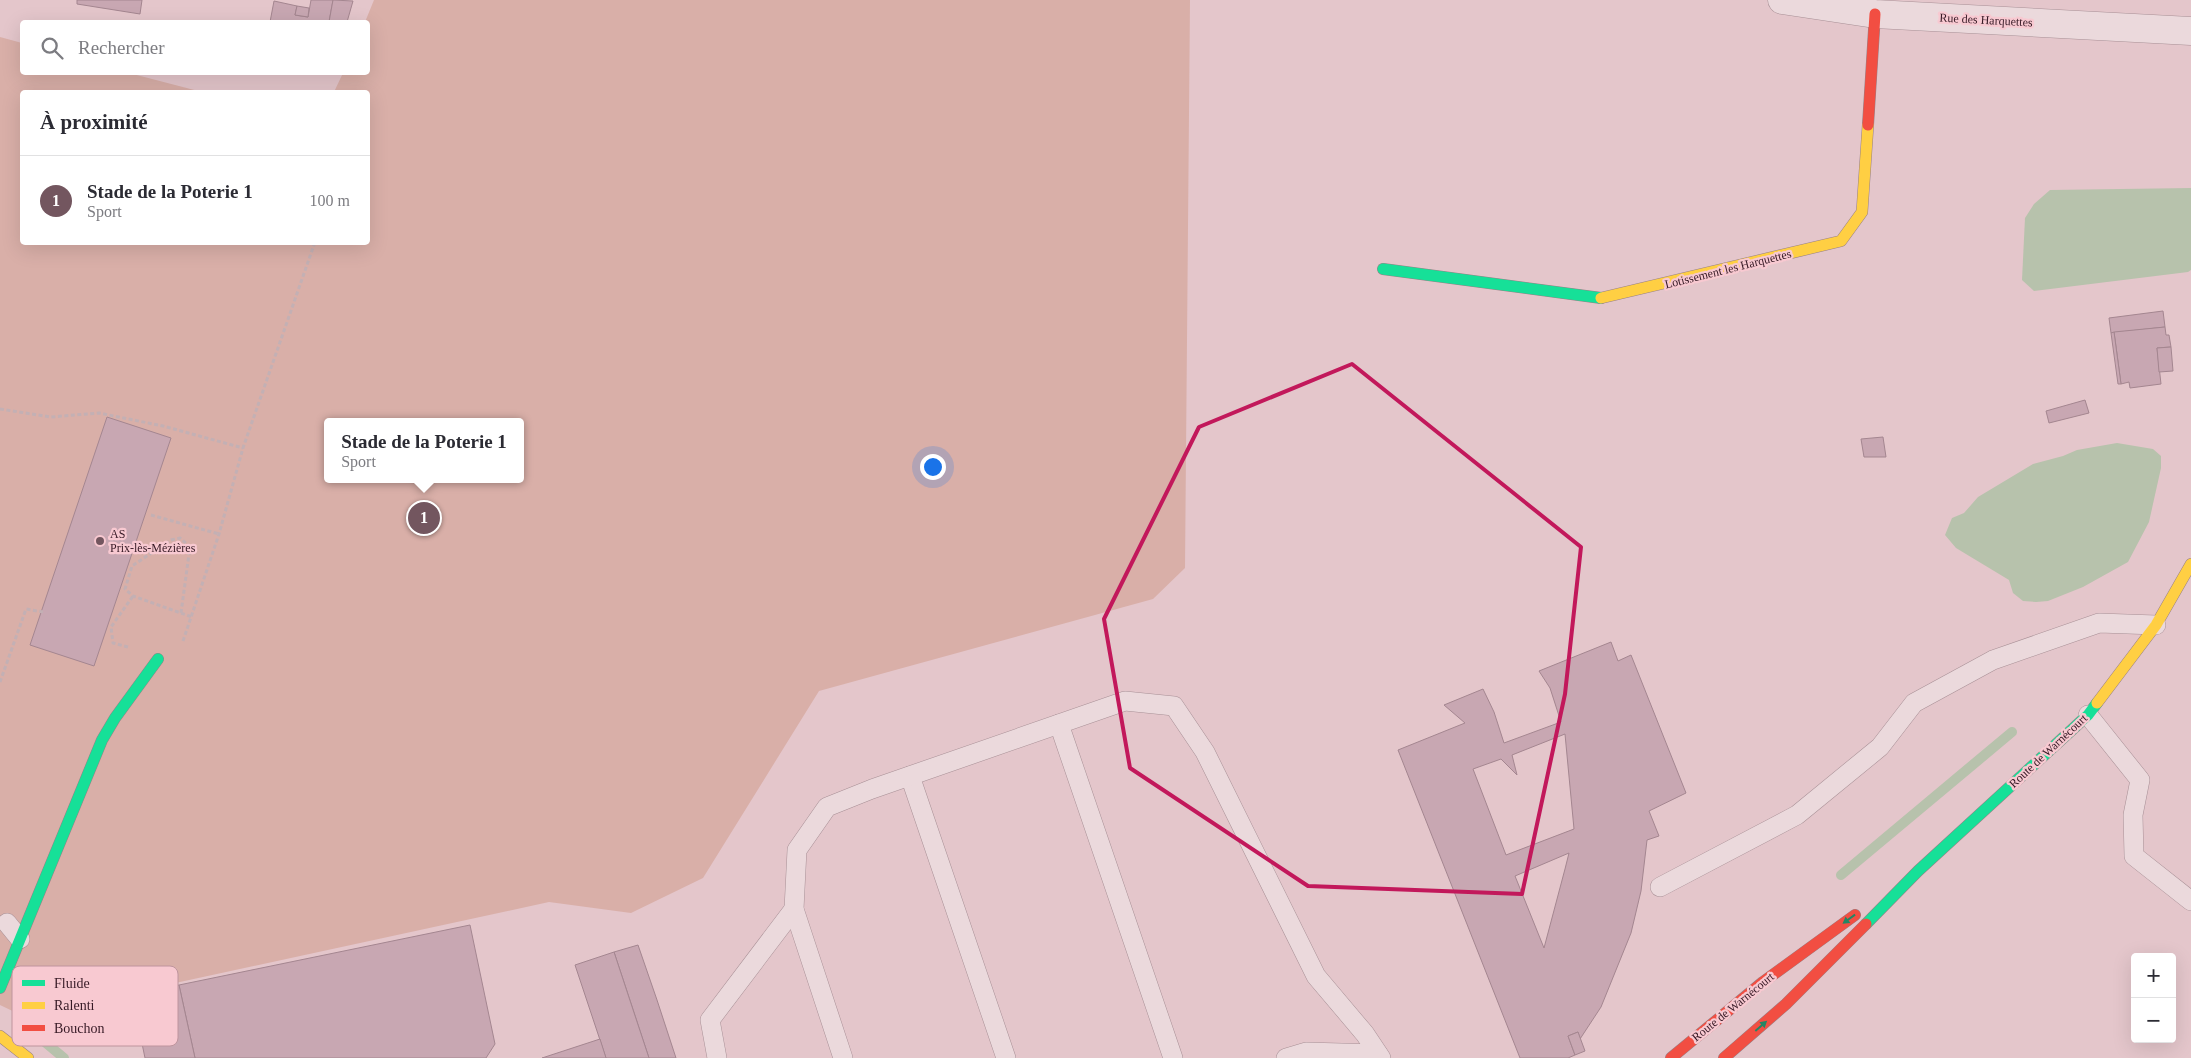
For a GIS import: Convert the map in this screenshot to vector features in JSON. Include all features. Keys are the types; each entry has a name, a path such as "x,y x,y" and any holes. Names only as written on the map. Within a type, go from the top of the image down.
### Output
{"street":[{"name":"Rue des Harquettes","path":"1782,0 1875,14 2191,32"},
{"name":"Lotissement les Harquettes","path":"1383,269 1605,299 1841,241 1862,212 1875,14"},
{"name":"Route de Warnécourt","path":"1724,1058 1786,1004 1918,871 2088,716 2156,626 2191,564"},
{"path":"0,988 102,740 115,718 158,659"},
{"name":"Route de Warnécourt","path":"1671,1058 1763,982 1918,871"},
{"path":"0,1036 12,1045"},
{"path":"13,1046 28,1058"}],"lane":[{"path":"1660,887 1797,815 1880,747 1914,703 1993,660 2099,623 2156,626"},
{"path":"843,1058 794,909 797,850 827,807 1125,701 1174,706 1205,752 1316,976 1365,1034 1378,1057"},
{"path":"2088,716 2140,780 2133,816 2134,856 2191,901"},
{"path":"1059,724 1173,1058"},
{"path":"910,776 1006,1058"},
{"path":"717,1058 710,1020 794,909"},
{"path":"7,923 20,939"},
{"path":"1286,1058 1306,1052 1378,1057"}],"path":[{"path":"133,596 111,627 113,643 150,654 158,659 169,660 178,654 192,617 219,534 243,448 314,245"},
{"path":"0,409 51,417 99,413 163,426 243,448"},
{"path":"150,515 219,534"},
{"path":"181,613 189,554 188,545 180,538 171,540 132,566 125,589 133,596 192,617"},
{"path":"0,682 26,610 43,612"}],"highlighted area":[{"path":"1352,364 1581,547 1565,694 1522,894 1308,886 1130,768 1104,619 1199,427"}],"shaded area":[{"path":"374,0 1190,0 1185,568 1153,599 819,691 703,878 631,913 549,902 178,982 178,966 12,966 12,1011 0,1005 0,37 20,42 20,75 137,75 194,90 20,90 20,245 370,245 370,90 335,90 342,75 370,75 370,20 366,20"},
{"path":"2191,188 2191,270 2188,272 2034,291 2022,280 2025,218 2034,204 2050,190"},
{"path":"2117,443 2153,449 2161,456 2161,468 2149,522 2128,562 2083,587 2048,601 2023,601 2013,593 2009,580 1956,548 1945,535 1952,518 1964,513 1978,497 2033,464 2077,450"}],"building":[{"path":"77,0 142,0 140,14 77,4"},
{"path":"311,0 333,0 329,20 270,20 274,1 297,6 295,15 308,17"},
{"path":"333,0 353,1 348,20 329,20"},
{"path":"297,6 309,8 308,17 295,15"},
{"path":"2163,311 2165,327 2111,333 2109,318"},
{"path":"2165,327 2166,335 2169,335 2171,347 2157,348 2161,384 2130,388 2129,382 2121,384 2114,332"},
{"path":"2114,332 2121,384 2118,384 2111,333"},
{"path":"2171,347 2173,371 2159,372 2157,348"},
{"path":"2085,400 2089,413 2049,423 2046,411"},
{"name":"AS Prix-lès-Mézières","path":"107,417 171,438 94,666 30,645"},
{"path":"1883,437 1886,457 1864,457 1861,439"},
{"path":"1611,642 1618,661 1631,655 1686,793 1649,811 1659,836 1647,840 1641,891 1631,933 1601,1007 1580,1039 1578,1032 1568,1036 1575,1055 1568,1058 1520,1058 1398,750 1465,723 1444,705 1483,689 1494,712 1504,743 1561,722 1550,688 1539,671","holes":["1565,734 1574,829 1506,855 1473,769 1501,759 1517,775 1512,755","1569,853 1565,869 1544,948 1515,876"]},
{"path":"470,925 495,1044 486,1058 195,1058 179,985"},
{"path":"638,945 676,1058 649,1058 614,952"},
{"path":"614,952 649,1058 606,1058 575,965"},
{"path":"178,985 195,1058 145,1058 143,1046 178,1046"},
{"path":"1578,1032 1585,1051 1575,1055 1568,1036"},
{"path":"600,1039 606,1058 542,1058"}],"waterway":[{"path":"1841,875 2012,732"},
{"path":"50,1046 64,1058"}],"traffic: fast":[{"path":"1383,269 1601,298"},
{"path":"0,988 102,740 115,718 158,659"},
{"path":"1866,924 1918,871 2088,715 2097,703"}],"traffic: slow":[{"path":"1601,298 1841,241 1862,212 1868,125"},
{"path":"2097,703 2156,625 2191,564"},
{"path":"0,1036 12,1045"},
{"path":"13,1046 28,1058"}],"traffic: jam":[{"path":"1868,125 1875,14"},
{"path":"1671,1058 1763,982 1855,915"},
{"path":"1724,1058 1786,1004 1866,924"}],"place":[{"name":"Stade de la Poterie 1","path":"424,518"},
{"name":"AS Prix-lès-Mézières","path":"100,541"}]}
